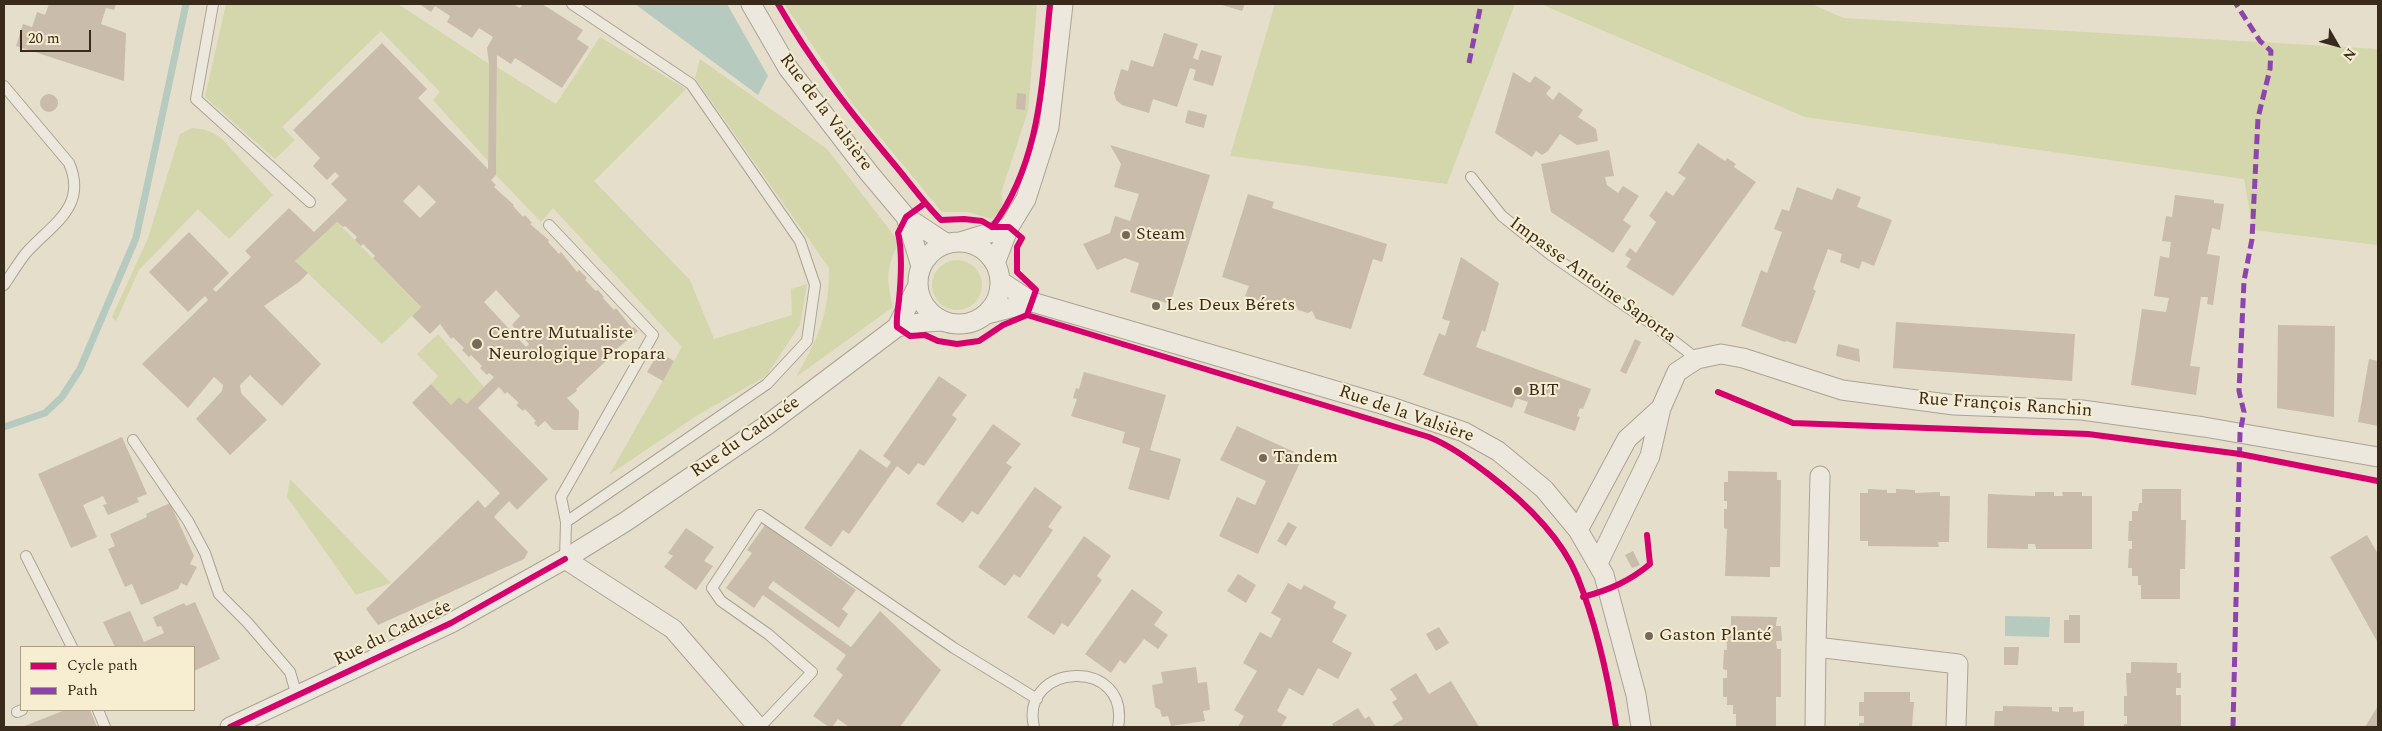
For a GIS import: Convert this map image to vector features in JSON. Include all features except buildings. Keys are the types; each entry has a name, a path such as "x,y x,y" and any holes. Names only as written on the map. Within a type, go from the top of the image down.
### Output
{"street":[{"name":"Rue de la Valsière","path":"751,4 788,68 906,217 921,266"},
{"path":"987,314 999,293 998,272 1009,227 1026,199 1050,127 1063,4"},
{"name":"Rue de la Valsière","path":"906,217 953,243"},
{"path":"1009,227 953,243 927,256 921,266 917,287 925,308 942,322 966,324 987,314 1032,302"},
{"path":"953,243 980,248 998,272"},
{"name":"Rue de la Valsière","path":"998,272 1032,302 1388,406 1464,432 1498,451 1544,490 1578,530 1598,563 1604,575 1618,625 1636,695 1641,727"},
{"name":"Rue du Caducée","path":"230,727 451,623 625,522 767,425 897,327 917,287"},
{"name":"Rue du Caducée","path":"897,327 925,322 942,322"},
{"name":"Rue François Ranchin","path":"1598,563 1650,456 1661,408 1677,372 1697,359 1721,354 1736,356 1842,390 1954,404 2082,410 2204,427 2378,457"},
{"name":"Rue François Ranchin","path":"1578,530 1627,439 1661,408"},
{"path":"1815,727 1820,476"},
{"path":"565,558 673,629 759,727"},
{"path":"1816,647 1958,664 1956,727"}],"lane":[{"path":"213,4 196,99 310,202"},
{"path":"566,522 768,384 807,341 815,286 800,241 691,84 572,4"},
{"path":"4,86 69,163 76,177 75,193 65,212 54,227 26,253 4,285"},
{"name":"Impasse Antoine Saporta","path":"1470,177 1502,216 1551,255 1652,324 1697,359"},
{"path":"549,225 653,335 561,497 566,522 565,558"},
{"path":"133,440 188,520 205,553 219,594 247,622 290,672 297,696"},
{"path":"759,727 812,672 768,634 721,600 712,588 760,515 954,648 1037,699"},
{"path":"26,556 71,646"},
{"path":"1034,727 1034,711 1037,699 1045,688 1056,680 1068,675 1094,678 1105,685 1114,696 1119,707 1118,727"},
{"path":"98,711 105,727"}],"green space":[{"path":"226,4 398,4 489,64 488,161 433,100 440,92 381,31 282,127 295,140 275,159 205,97"},
{"path":"784,4 1037,4 1028,111 1001,193 1001,208 992,219 968,212 942,212 852,103"},
{"path":"1275,4 1515,4 1447,184 1230,156"},
{"path":"1541,4 1812,4 1843,18 2378,49 2378,245 2253,230 2244,179 1805,117"},
{"path":"600,37 686,89 594,181 690,280 714,339 792,315 791,289 807,284 800,325 766,376 696,416 609,475 682,347 553,208 541,222 496,175 497,67 556,104"},
{"path":"700,59 827,149 899,242 888,274 893,307 796,377 817,337 825,312 829,268 695,78"},
{"path":"192,128 208,131 222,139 273,195 229,239 198,209 139,270 116,321 112,317 148,238 180,134"},
{"path":"337,222 421,307 382,344 295,261"},
{"path":"957,260 966,262 977,271 982,285 980,294 971,305 957,310 948,308 937,299 932,285 934,276 943,265"},
{"path":"438,334 484,387 467,404 459,397 451,405 431,384 438,376 417,354"},
{"path":"290,479 391,583 356,595 287,497"}],"shaded area":[{"path":"635,4 727,4 768,76 758,95"},
{"path":"2005,616 2050,617 2049,637 2005,636"}],"waterway":[{"path":"4,427 45,413 62,397 80,369 136,238 186,4"}],"marked path":[{"path":"1469,63 1481,4"},
{"path":"2233,727 2240,433 2244,412 2239,391 2244,281 2252,239 2258,118 2270,69 2271,51 2260,41 2236,4"}],"cycle path":[{"path":"778,4 832,87 862,126 941,220 964,219 982,221 992,227 1009,227 1022,238 1017,247 1017,272 1036,290 1027,315 1003,325 979,341 957,344 938,341 925,335 910,336 897,327 901,266 901,249 898,233 906,217 924,204"},
{"path":"992,227 1008,202 1021,176 1030,148 1041,91 1050,4"},
{"path":"1027,315 1429,437 1445,444 1466,458 1500,483 1526,506 1550,532 1570,561 1584,594 1596,631 1616,727"},
{"path":"1718,392 1793,423 2088,434 2240,454 2378,481"},
{"path":"1583,597 1619,584 1650,564 1647,535"},
{"path":"230,727 451,623 565,559"}],"place":[{"name":"Steam","path":"1126,235"},
{"name":"Les Deux Bérets","path":"1156,306"},
{"name":"Centre Mutualiste Neurologique Propara","path":"477,344"},
{"name":"BIT","path":"1518,391"},
{"name":"Tandem","path":"1263,458"},
{"name":"Gaston Planté","path":"1649,636"}]}
